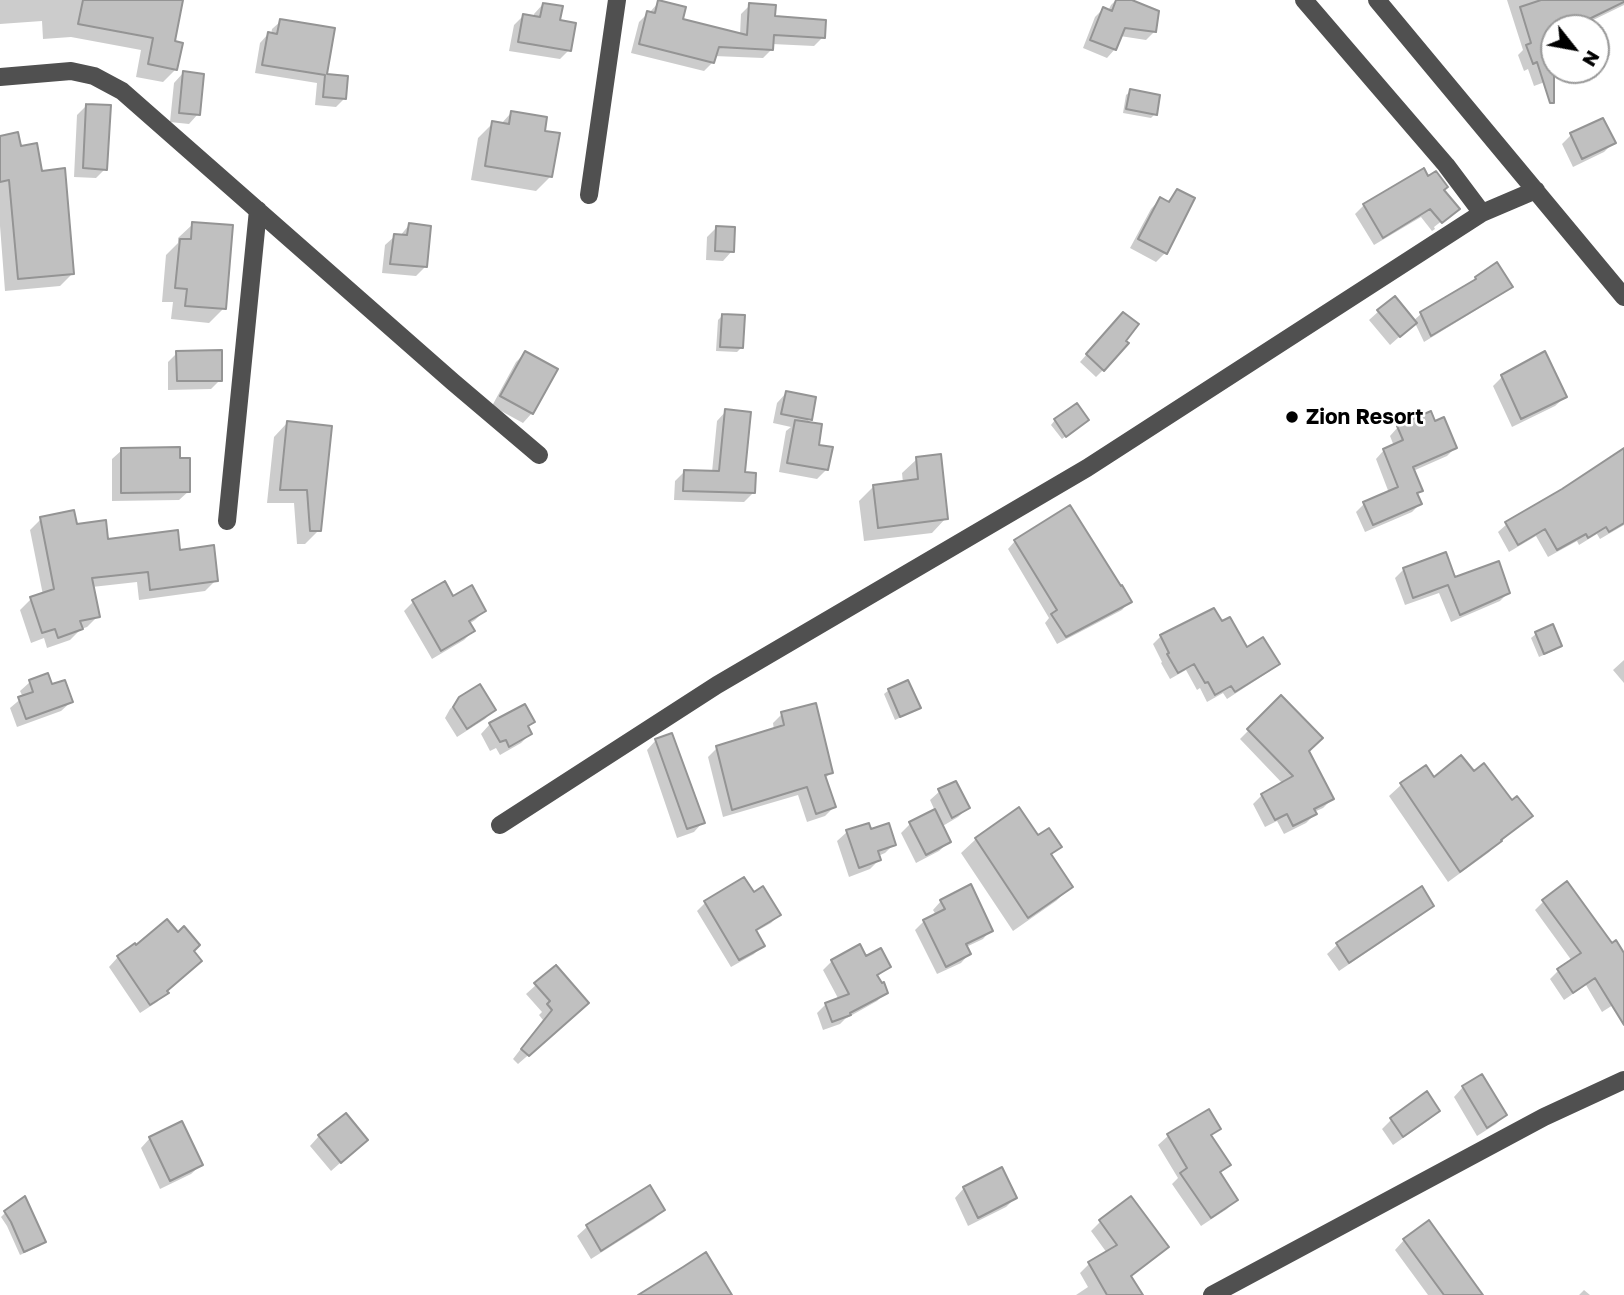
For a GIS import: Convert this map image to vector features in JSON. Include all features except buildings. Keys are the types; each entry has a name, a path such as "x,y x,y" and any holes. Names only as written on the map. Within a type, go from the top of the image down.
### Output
{"street":[{"path":"589,195 617,0"},
{"path":"1304,0 1446,165 1482,213"},
{"path":"1377,0 1624,297"},
{"path":"0,77 71,71 94,76 122,91 539,455"},
{"path":"500,825 718,685 1087,468 1482,213 1536,190"},
{"path":"227,521 258,210"},
{"path":"1212,1295 1544,1117 1624,1080"}],"place":[{"name":"Zion Resort","path":"1292,417"}]}
